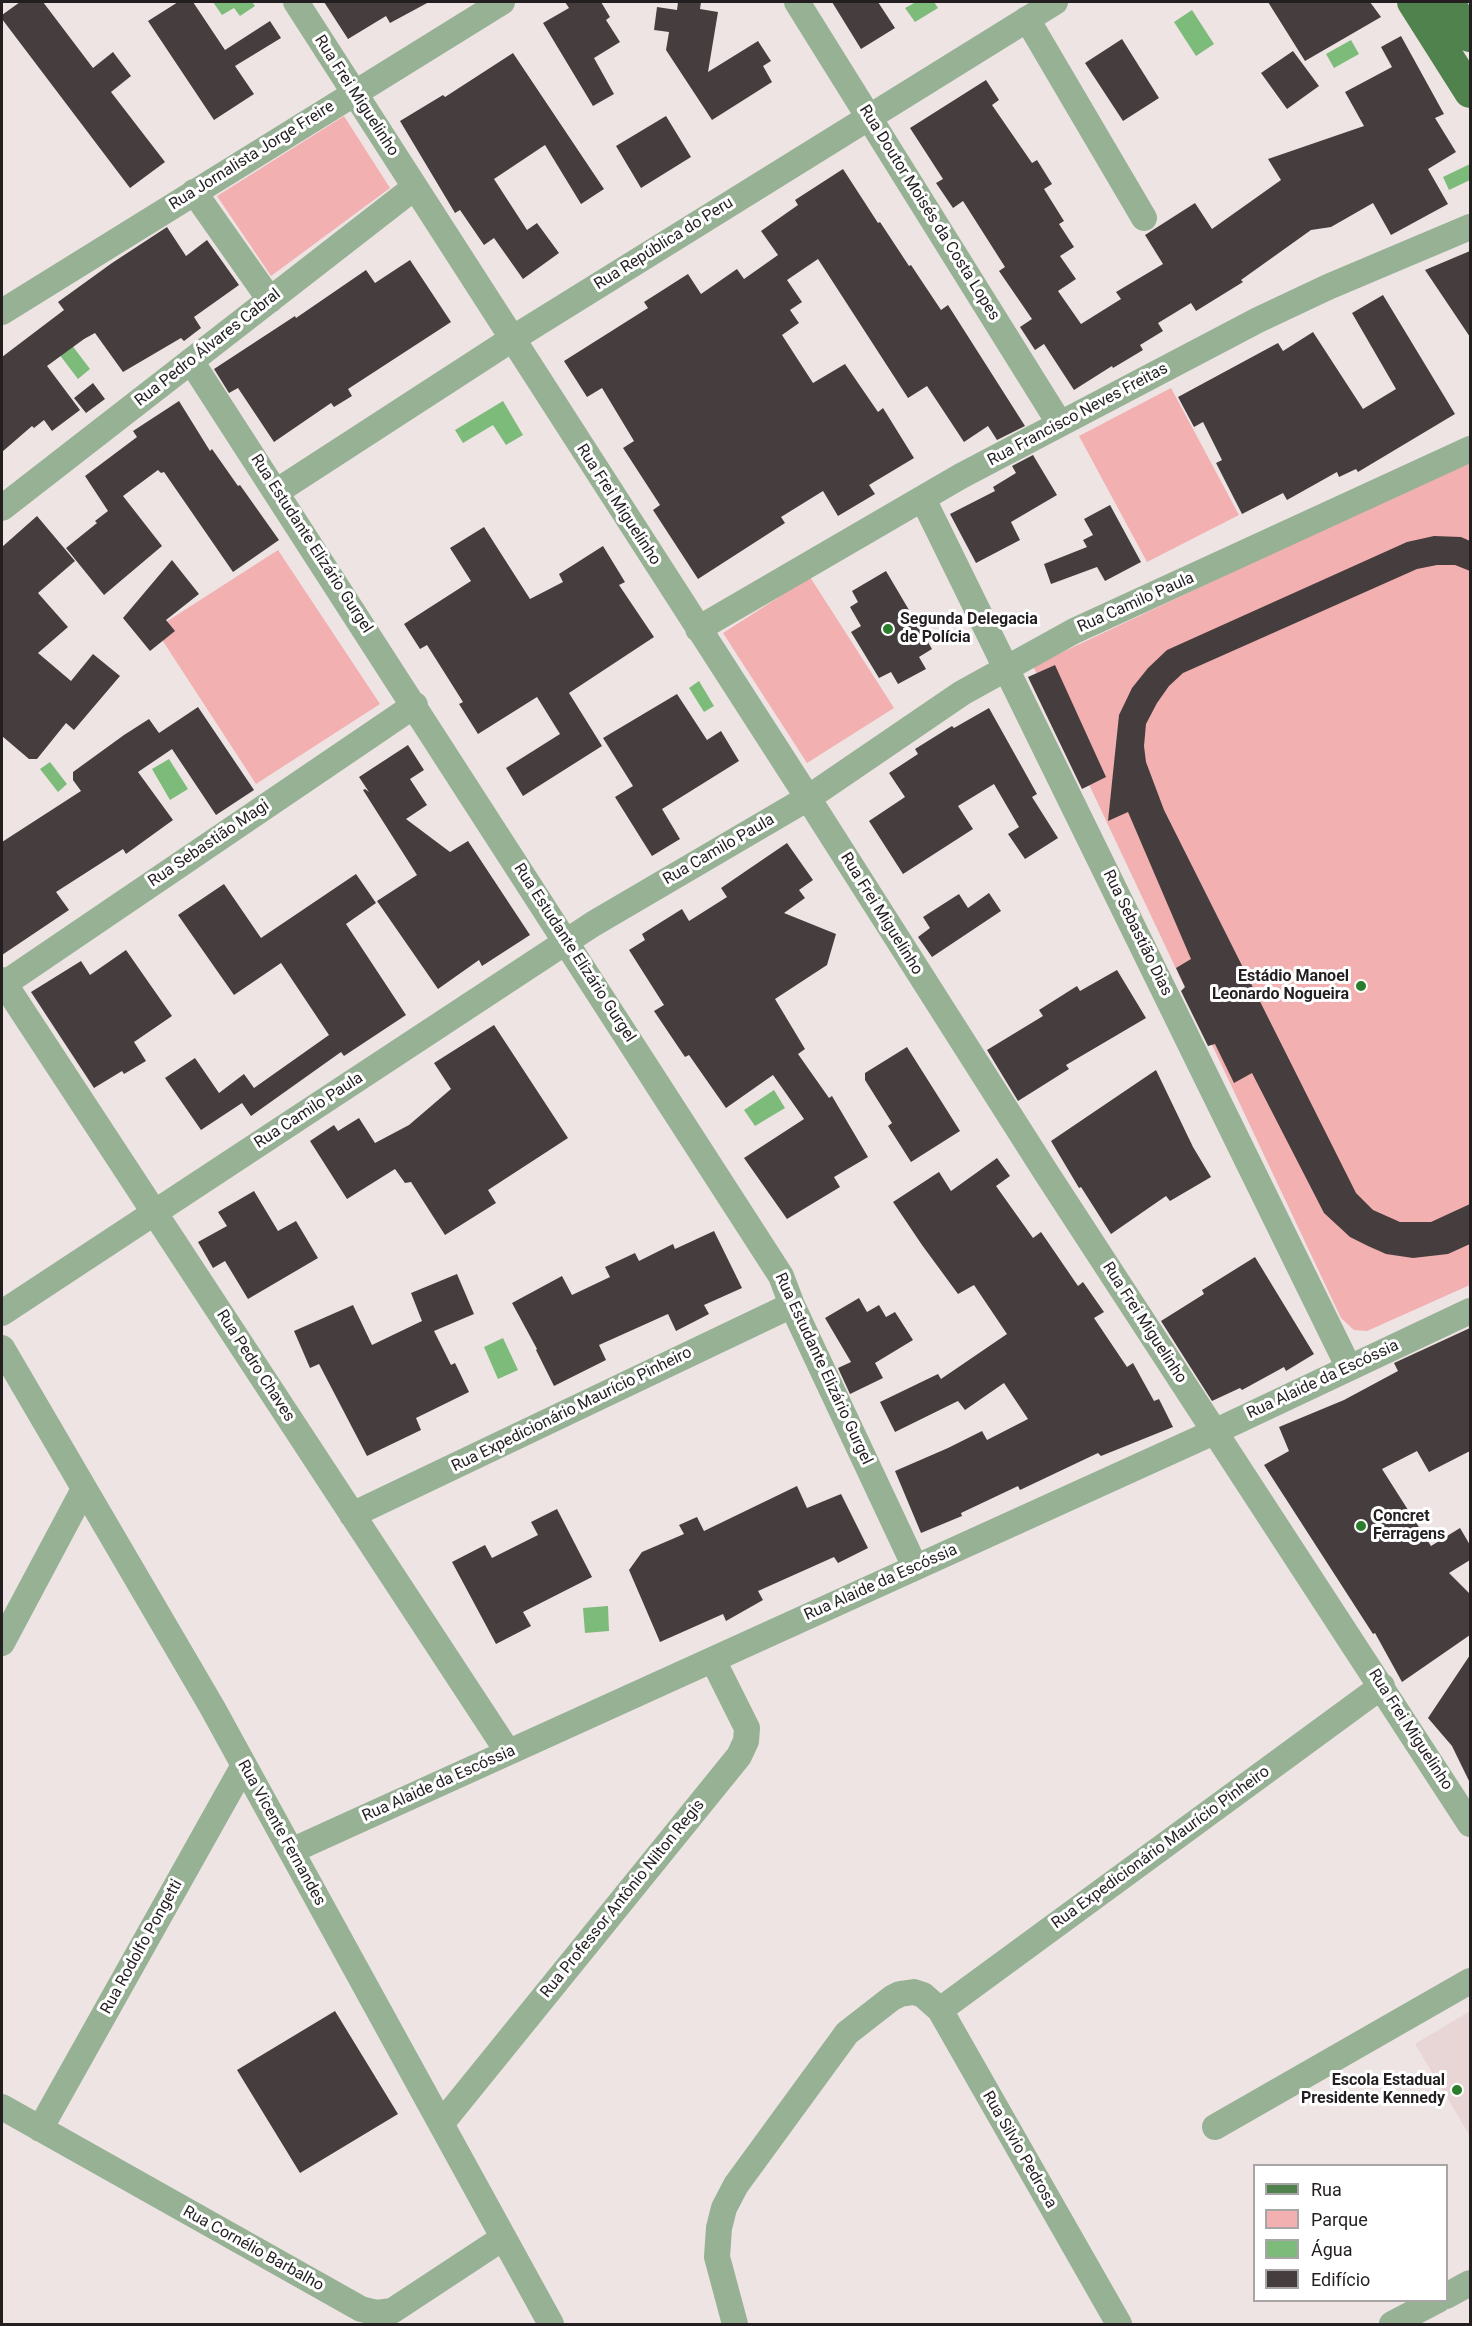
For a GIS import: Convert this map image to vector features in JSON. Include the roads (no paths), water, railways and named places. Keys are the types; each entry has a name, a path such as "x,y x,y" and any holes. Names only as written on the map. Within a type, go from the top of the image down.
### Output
{"main road":[{"path":"1413,2 1470,92"},
{"path":"1448,2 1470,36"}],"street":[{"name":"Rua Frei Miguelinho","path":"296,2 1047,1174 1470,1824"},
{"name":"Rua Jornalista Jorge Freire","path":"2,312 502,2"},
{"name":"Rua Doutor Moisés da Costa Lopes","path":"797,2 1060,424"},
{"name":"Rua República do Peru","path":"276,492 512,339 1055,2"},
{"path":"1027,19 1144,218"},
{"name":"Rua Pedro Álvares Cabral","path":"2,508 415,188"},
{"path":"194,192 270,300"},
{"name":"Rua Francisco Neves Freitas","path":"698,629 923,499 1258,320 1328,287 1470,227"},
{"name":"Rua Estudante Elizário Gurgel","path":"191,361 781,1276 792,1305 915,1568"},
{"name":"Rua Camilo Paula","path":"2,1313 566,941 808,798 962,693 1074,631 1470,449"},
{"name":"Rua Sebastião Dias","path":"923,499 1349,1368"},
{"name":"Rua Sebastião Magi","path":"3,982 414,705"},
{"name":"Rua Pedro Chaves","path":"3,982 508,1752"},
{"name":"Rua Expedicionário Maurício Pinheiro","path":"352,1515 792,1305"},
{"name":"Rua Alaide da Escóssia","path":"291,1851 1215,1431 1470,1311"},
{"name":"Rua Vicente Fernandes","path":"2,1348 244,1765 551,2325"},
{"path":"2,1643 84,1489"},
{"name":"Rua Professor Antônio Nilton Regis","path":"441,2124 739,1756 746,1741 747,1728 713,1660"},
{"name":"Rua Expedicionário Maurício Pinheiro","path":"940,2010 1382,1686"},
{"name":"Rua Rodolfo Pongetti","path":"40,2129 244,1765"},
{"path":"1215,2127 1470,1981"},
{"name":"Rua Silvio Pedrosa","path":"735,2325 717,2257 719,2228 724,2208 732,2193 846,2033 892,1998 905,1992 923,1995 940,2010 1119,2325"},
{"name":"Rua Cornélio Barbalho","path":"2,2107 361,2309 377,2313 392,2311 503,2238"},
{"path":"1448,2295 1470,2283"},
{"path":"1392,2325 1436,2302"}],"water":[{"path":"213,2 252,2 255,6 240,16 234,8 222,15"},
{"path":"916,2 934,2 938,8 915,22 905,8"},
{"path":"1192,10 1214,44 1196,56 1174,22"},
{"path":"1351,40 1359,54 1334,68 1326,54"},
{"path":"1470,164 1470,180 1449,190 1443,177"},
{"path":"71,344 90,369 78,379 59,354"},
{"path":"503,401 523,435 506,445 493,425 463,443 455,430"},
{"path":"699,681 714,706 704,712 689,688"},
{"path":"169,759 188,789 170,800 152,769"},
{"path":"50,762 67,784 58,792 40,769"},
{"path":"774,1090 785,1108 755,1126 744,1110"},
{"path":"503,1338 518,1370 498,1379 484,1347"},
{"path":"608,1606 609,1631 585,1633 583,1608"}],"place":[{"name":"Segunda Delegacia de Polícia","path":"888,629"},
{"name":"Estádio Manoel Leonardo Nogueira","path":"1361,986"},
{"name":"Concret Ferragens","path":"1361,1526"},
{"name":"Escola Estadual Presidente Kennedy","path":"1457,2090"}]}
